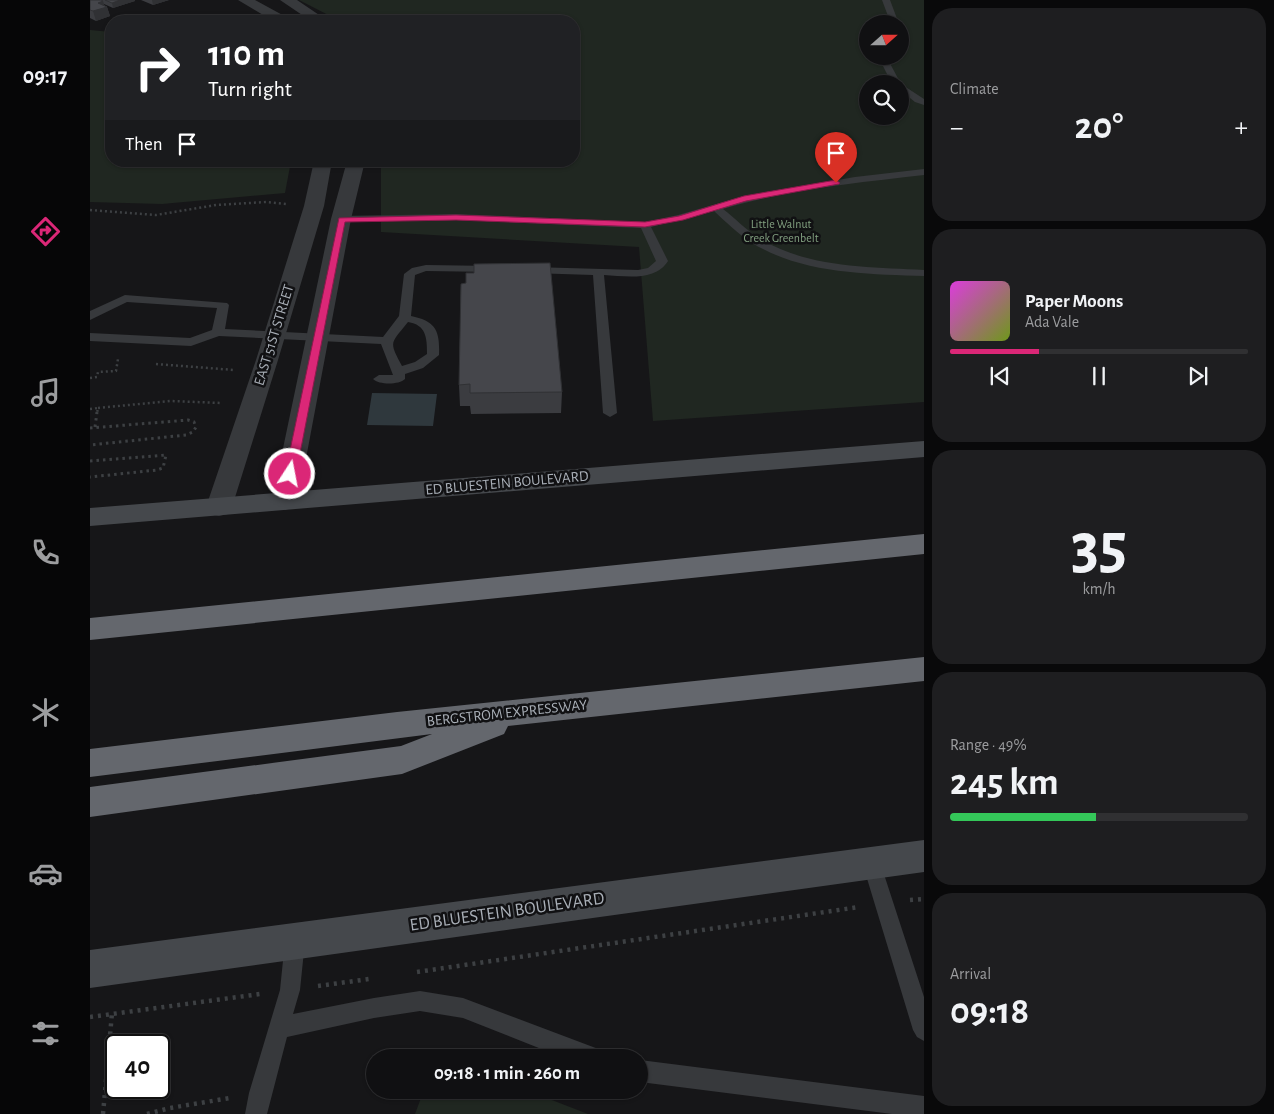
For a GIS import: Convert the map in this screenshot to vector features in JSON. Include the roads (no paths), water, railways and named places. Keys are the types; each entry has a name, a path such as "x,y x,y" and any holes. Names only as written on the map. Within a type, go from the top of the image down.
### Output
{"highway":[{"path":"90,629 924,544"},
{"name":"BERGSTROM EXPRESSWAY","path":"90,763 397,725 924,669"},
{"path":"90,802 402,760 527,712"}],"main road":[{"name":"ED BLUESTEIN BOULEVARD","path":"90,517 924,449"},
{"name":"ED BLUESTEIN BOULEVARD","path":"90,969 924,856"}],"street":[{"path":"245,0 272,15"},
{"path":"287,0 311,15"},
{"name":"EAST 51ST STREET","path":"296,356 274,336 314,206 322,167"},
{"name":"EAST 51ST STREET","path":"219,507 296,356 341,219 354,167"},
{"path":"314,206 341,219"},
{"name":"EAST 51ST STREET","path":"285,501 296,356"}],"lane":[{"path":"886,0 892,15"},
{"path":"909,93 924,102"},
{"path":"341,219 456,217 645,224 680,218 744,199 854,180 924,172"},
{"path":"716,208 761,244 808,263 924,274"},
{"path":"522,270 638,273 651,271 659,267 662,261 645,224"},
{"path":"379,379 400,378 400,371 388,351 387,341 390,334 404,318 410,274 416,270 426,268 502,270"},
{"path":"598,272 610,413"},
{"path":"90,316 125,298 223,305 218,332"},
{"path":"400,371 419,365 433,355 434,335 428,326 414,319 404,318"},
{"path":"90,337 191,342 218,332 274,336 296,356 387,341"},
{"path":"871,862 924,1030"},
{"path":"256,1114 260,1093 290,990 295,941"},
{"path":"279,1028 374,1008 420,1001 463,1008 570,1049"},
{"path":"648,1072 924,1107"}],"park label":[{"name":"Little Walnut Creek Greenbelt","path":"781,231"}]}
